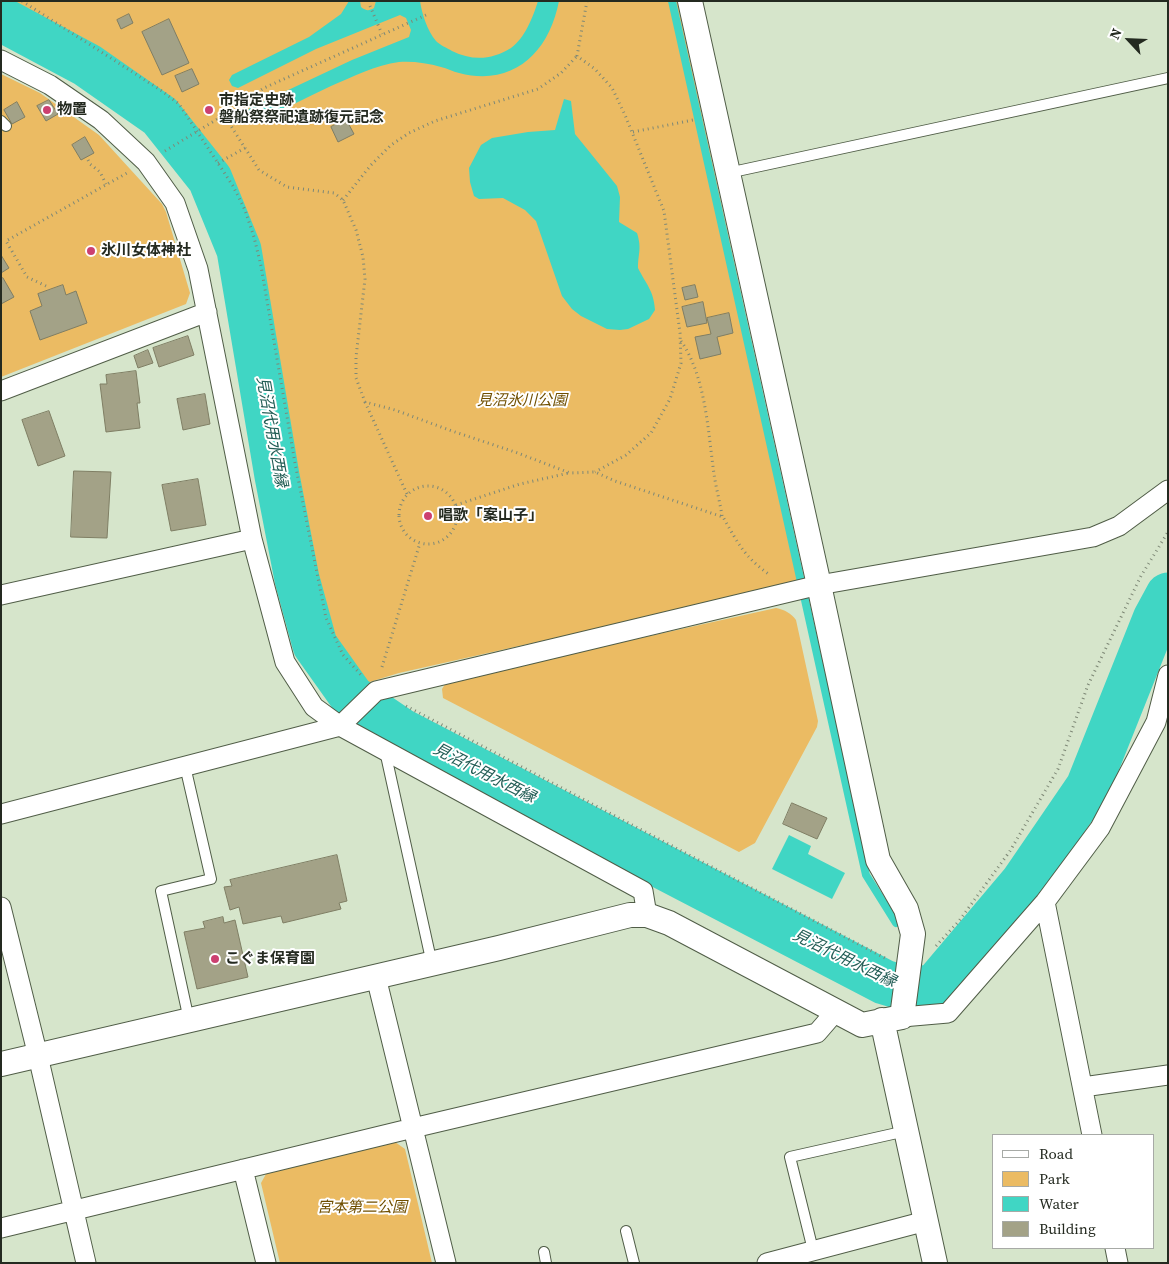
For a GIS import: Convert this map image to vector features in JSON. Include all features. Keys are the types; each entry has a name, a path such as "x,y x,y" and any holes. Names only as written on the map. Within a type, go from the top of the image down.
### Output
{"street":[{"path":"690,1 878,860 906,909 913,934 910,963 892,1019 906,1131 935,1263"},
{"path":"1,60 50,85 101,120 140,166 175,203 198,270 252,539 285,662 314,707 340,726 643,891 647,915"},
{"path":"1,392 207,312"},
{"path":"1,814 340,726 376,690 819,585 1093,537 1119,526 1168,490"},
{"path":"1,595 252,539"},
{"path":"1,1064 432,964 630,915 647,915 669,923 862,1025 892,1019 948,1013 1045,902 1100,828 1165,702 1168,675"},
{"path":"1045,902 1092,1134"},
{"path":"1,907 86,1263"},
{"path":"376,977 446,1263"},
{"path":"1,1228 413,1128 817,1033 836,1011"},
{"path":"1083,1087 1168,1075"},
{"path":"243,1169 266,1263"},
{"path":"768,1263 788,1260 813,1250 926,1221"},
{"path":"1115,1249 1118,1263"}],"lane":[{"path":"728,173 1168,78"},
{"path":"385,751 432,964"},
{"path":"185,766 211,880 161,890 189,1020"},
{"path":"813,1250 790,1157 906,1131"},
{"path":"626,1231 634,1263"},
{"path":"544,1252 546,1263"}],"path":[{"path":"22,1 162,90 179,104 233,186 254,237 326,618 343,655 376,690 898,965 910,963 931,951 958,920 1010,852 1058,769 1088,685 1141,576 1168,532"},
{"path":"343,200 390,145 409,133 436,121 538,89 561,73 576,56 587,1"},
{"path":"371,7 382,34"},
{"path":"46,286 27,277 6,241 198,132 264,88 425,16"},
{"path":"456,505 520,484 570,473 595,472 626,455 651,433 670,398 681,363 680,340 664,211 633,132 612,88 595,69 576,56"},
{"path":"224,114 258,170 287,187 334,193 343,200 356,230 363,257 365,279 356,357 356,378 407,494"},
{"path":"633,132 688,121"},
{"path":"218,163 245,148"},
{"path":"88,160 100,172 106,184"},
{"path":"680,340 689,353 702,398 714,476 723,517 744,553 757,566 784,585 788,592"},
{"path":"365,402 395,410 570,473"},
{"path":"595,472 615,481 723,517"},
{"path":"424,486 434,486 442,490 449,495 456,505 456,522 453,530 447,538 439,542 430,544 420,543 411,539 404,532 399,522 398,512 407,494 424,486"},
{"path":"376,690 420,543"}],"green space":[{"name":"見沼氷川公園","path":"11,1 677,1 804,582 399,673 363,684 340,657 322,619 259,267 245,223 226,182 194,129 160,94 30,11"},
{"name":"氷川女体神社","path":"1,74 40,93 99,135 162,204 190,293 186,304 1,377"},
{"path":"776,608 788,612 796,620 818,721 817,727 755,843 739,852 443,698 442,689 447,681"},
{"name":"宮本第二公園","path":"395,1142 405,1149 432,1263 280,1263 261,1183 266,1174"}],"water":[{"path":"349,1 360,1 361,7 371,10 374,8 376,1 420,1 425,22 436,41 459,54 482,58 497,55 516,44 528,27 538,1 559,1 547,36 526,62 512,70 496,75 478,76 425,63 399,62 364,72 331,86 256,123 248,121 245,114 250,108 352,60 409,37 411,30 406,18 400,15 316,49 238,88 232,86 229,80 232,75 309,37 341,14"},
{"path":"564,99 571,101 575,134 617,186 620,197 619,222 637,233 640,247 638,268 651,293 655,310 649,319 628,329 607,329 581,316 572,309 562,296 536,221 525,210 503,198 479,199 474,196 470,182 469,168 481,145 492,138 555,130"},
{"path":"789,835 811,846 808,854 845,873 832,899 772,869"}],"building":[{"path":"129,14 133,23 121,29 117,20"},
{"path":"169,19 189,63 162,75 142,32"},
{"path":"192,69 199,84 182,92 175,76"},
{"name":"物置","path":"49,100 58,114 46,121 37,106"},
{"path":"17,102 25,117 12,124 4,110"},
{"path":"346,119 354,134 338,142 331,127"},
{"path":"85,137 94,153 81,160 72,145"},
{"path":"1,255 9,268 1,273"},
{"path":"3,278 14,297 1,304 1,279"},
{"path":"63,285 66,295 76,291 87,323 40,340 30,311 42,306 38,294"},
{"path":"695,285 698,297 685,300 682,288"},
{"path":"703,302 707,323 687,327 682,307"},
{"path":"729,313 733,333 717,337 721,354 700,359 695,337 711,334 707,318"},
{"path":"188,336 194,355 159,367 153,348"},
{"path":"148,350 153,363 138,368 134,356"},
{"path":"136,371 140,403 137,403 140,428 106,432 100,384 107,384 106,375"},
{"path":"205,394 210,424 183,430 177,399"},
{"path":"49,411 65,456 38,466 22,420"},
{"path":"74,471 111,472 107,538 71,537"},
{"path":"198,479 206,525 171,531 162,485"},
{"path":"792,803 827,818 817,839 783,824"},
{"path":"337,855 347,901 339,903 341,909 283,923 281,916 243,924 239,907 230,910 224,887 232,886 230,880"},
{"path":"223,917 224,923 235,920 248,977 197,989 184,932 205,928 203,922"}],"waterway":[{"path":"672,1 866,875 896,923"},
{"name":"見沼代用水西縁","path":"1,19 87,65 160,116 210,179 239,250 277,476 297,579 315,645 352,697 402,731 884,982 914,991 936,985 1023,882 1088,787 1155,619 1168,595"}],"place":[{"name":"物置","path":"47,110"},
{"name":"市指定史跡 磐船祭祭祀遺跡復元記念","path":"209,110"},
{"name":"氷川女体神社","path":"91,251"},
{"name":"唱歌「案山子」","path":"428,516"},
{"name":"こぐま保育園","path":"215,959"}]}
